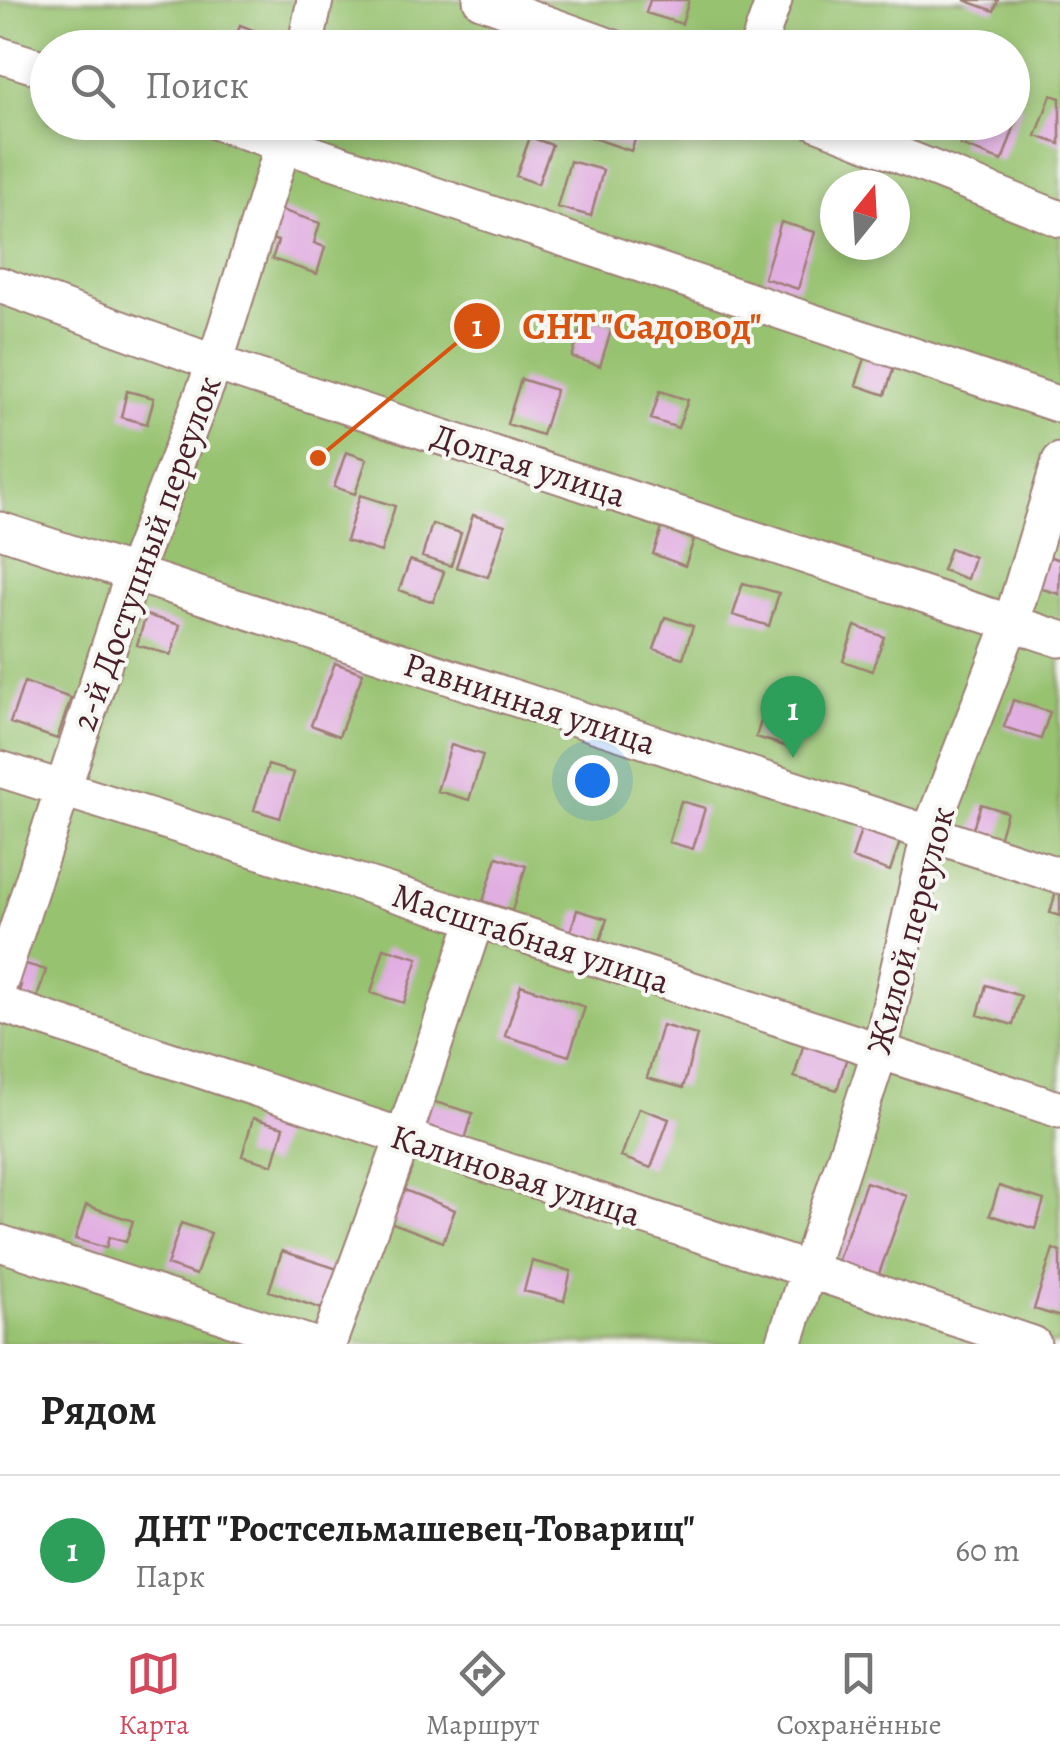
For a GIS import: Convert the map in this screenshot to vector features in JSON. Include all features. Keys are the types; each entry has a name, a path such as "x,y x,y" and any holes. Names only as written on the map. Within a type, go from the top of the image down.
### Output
{"lane":[{"path":"309,30 315,0"},
{"path":"482,0 564,30"},
{"path":"764,30 774,0"},
{"path":"0,55 30,64"},
{"name":"2-й Доступный переулок","path":"0,982 133,574 215,363 285,140"},
{"path":"307,140 1060,405"},
{"path":"861,140 1060,220"},
{"name":"Долгая улица","path":"0,286 215,363 1060,639"},
{"name":"Жилой переулок","path":"784,1344 880,1051 930,834 1011,623 1060,461"},
{"name":"Равнинная улица","path":"0,530 1060,876"},
{"name":"Масштабная улица","path":"0,769 1060,1110"},
{"path":"328,1344 403,1139 476,919"},
{"name":"Калиновая улица","path":"0,1004 1032,1344"},
{"path":"0,1243 311,1344"}],"green space":[{"path":"0,0 1060,0 1060,1344 0,1344"}],"building":[{"path":"650,0 689,0 682,24 646,13"},
{"path":"964,0 998,0 994,11"},
{"path":"502,13 525,21 522,30 497,30"},
{"path":"1051,95 1060,98 1060,144 1036,136"},
{"path":"529,140 552,145 538,184 516,176"},
{"path":"599,140 635,140 631,151"},
{"path":"962,140 1010,140 1002,161 960,145"},
{"path":"570,161 603,170 591,216 557,207"},
{"path":"278,209 320,223 314,243 325,247 317,274 272,259 278,241 268,238"},
{"path":"781,222 815,232 798,289 764,278"},
{"path":"585,316 613,324 600,366 572,357"},
{"path":"867,352 896,361 885,395 856,385"},
{"path":"521,379 556,390 542,435 507,424"},
{"path":"127,391 154,398 147,424 121,417"},
{"path":"660,391 688,400 678,428 651,419"},
{"path":"346,452 367,459 355,494 334,487"},
{"path":"360,495 395,506 381,552 346,541"},
{"path":"473,515 505,525 488,577 456,567"},
{"path":"432,524 461,533 451,566 422,557"},
{"path":"662,528 694,540 685,566 653,554"},
{"path":"950,548 974,557 967,579 942,570"},
{"path":"1039,553 1060,560 1059,594 1029,585"},
{"path":"410,560 444,572 433,602 399,590"},
{"path":"743,583 779,593 769,626 733,615"},
{"path":"146,615 180,625 171,655 137,645"},
{"path":"665,617 693,626 683,658 654,649"},
{"path":"855,626 884,637 872,671 843,661"},
{"path":"335,663 363,673 339,736 311,725"},
{"path":"24,682 71,698 57,739 10,723"},
{"path":"772,686 810,698 794,749 756,737"},
{"path":"1013,700 1050,712 1041,739 1004,727"},
{"path":"451,745 483,755 469,800 437,791"},
{"path":"268,765 294,773 280,818 254,810"},
{"path":"681,801 705,808 693,849 669,842"},
{"path":"981,804 1007,812 996,849 969,840"},
{"path":"864,820 903,833 890,871 852,858"},
{"path":"497,857 526,866 512,911 483,901"},
{"path":"1060,881 1060,916 1050,913"},
{"path":"577,910 607,919 597,951 567,942"},
{"path":"384,948 418,958 404,1003 371,993"},
{"path":"10,959 46,970 33,1010 15,1003 21,985 3,979"},
{"path":"521,985 585,1007 569,1056 505,1036"},
{"path":"986,985 1021,996 1013,1025 978,1015"},
{"path":"662,1025 697,1035 683,1088 647,1078"},
{"path":"804,1043 847,1057 837,1090 794,1077"},
{"path":"428,1100 473,1113 463,1146 418,1133"},
{"path":"639,1108 669,1119 651,1168 621,1157"},
{"path":"253,1118 284,1127 273,1165 242,1156"},
{"path":"866,1182 907,1196 876,1282 835,1268"},
{"path":"999,1186 1044,1200 1035,1229 990,1215"},
{"path":"402,1189 455,1210 443,1242 390,1222"},
{"path":"86,1205 133,1221 126,1242 109,1237 106,1248 75,1239"},
{"path":"181,1223 211,1233 196,1275 167,1265"},
{"path":"1053,1249 1060,1252 1060,1317 1034,1309"},
{"path":"282,1251 344,1271 331,1312 269,1291"},
{"path":"532,1261 571,1271 564,1301 524,1291"}],"place":[{"name":"СНТ \"Садовод\"","path":"318,458"},
{"name":"ДНТ \"Ростсельмашевец-Товарищ\"","path":"793,758"}]}
